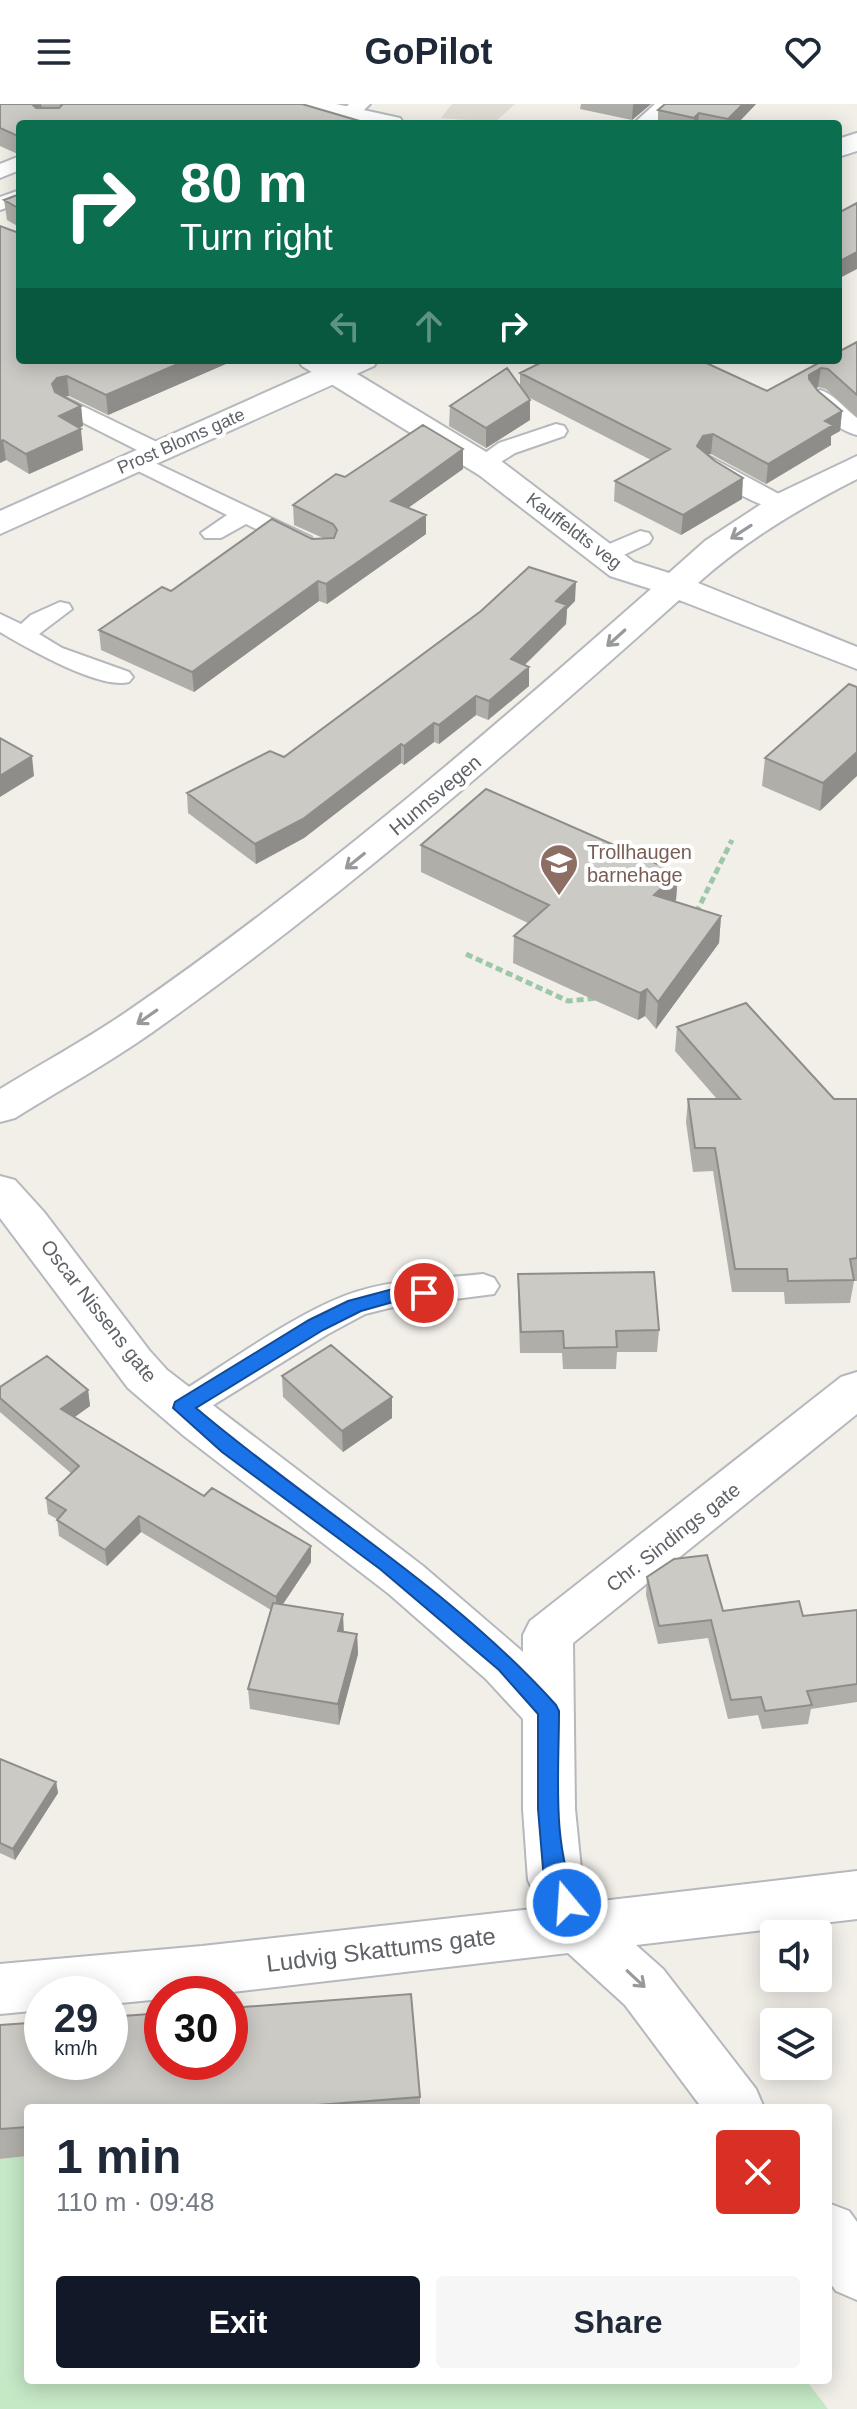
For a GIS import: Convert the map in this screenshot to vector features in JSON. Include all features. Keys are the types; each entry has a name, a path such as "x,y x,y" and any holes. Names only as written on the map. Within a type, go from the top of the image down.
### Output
{"street":[{"path":"299,104 354,110 380,120"},
{"name":"Prost Bloms gate","path":"0,524 337,364"},
{"name":"Kauffeldts veg","path":"337,364 483,463 622,569 675,586 857,659"},
{"name":"Hunnsvegen","path":"0,1108 138,1023 333,879 492,748 773,499 857,466"},
{"name":"Oscar Nissens gate","path":"0,1191 31,1224 147,1379 229,1447 388,1564 506,1664 548,1711"},
{"name":"Chr. Sindings gate","path":"548,1711 548,1635 857,1389"},
{"path":"548,1711 549,1809 555,1880 578,1927 644,1987 733,2104"},
{"name":"Ludvig Skattums gate","path":"0,1989 202,1971 857,1895"},
{"path":"832,2237 857,2271"}],"lane":[{"path":"648,120 667,104"},
{"path":"820,397 831,410 857,428"},
{"path":"68,406 244,515 323,551"},
{"path":"483,463 507,448 556,431"},
{"path":"710,464 739,484 773,499 775,469"},
{"path":"213,533 244,515"},
{"path":"604,555 640,538"},
{"path":"23,635 40,620 60,609"},
{"path":"0,622 53,653 120,677"},
{"path":"182,1408 316,1325 355,1305 393,1295 483,1286"}],"path":[{"path":"692,921 732,840"},
{"path":"466,954 568,1001 601,998"}],"shaded area":[{"path":"452,104 515,104 497,120 441,118"}],"green space":[{"path":"24,2156 24,2384 809,2384 828,2409 0,2409 0,2159"}],"building":[{"path":"0,104 59,108 61,104 302,104 356,120 16,120 16,135 0,128"},
{"path":"665,104 743,104 728,119 699,113 694,118 658,110"},
{"path":"16,196 16,207 4,200"},
{"path":"857,203 857,252 842,260 842,211"},
{"path":"0,226 16,232 16,364 178,364 106,395 67,376 57,378 52,384 55,392 81,406 59,416 81,429 26,454 0,441"},
{"path":"857,342 857,395 828,369 821,368 809,375 818,391 842,411 825,421 833,425 768,464 713,434 703,436 697,446 743,478 683,515 615,481 670,449 520,373 538,364 709,364 767,391 817,364 842,364 842,350"},
{"path":"507,368 530,400 486,428 450,406"},
{"path":"423,425 463,449 391,501 426,515 326,584 318,581 192,672 99,630 162,587 171,591 272,519 312,539 334,538 337,530 333,524 293,505 336,474 345,477"},
{"path":"529,567 576,582 556,601 567,605 511,659 529,667 489,701 476,696 439,725 434,723 404,746 401,744 303,819 255,844 187,793 270,751 284,757 481,611"},
{"path":"849,684 857,687 857,752 823,783 765,758"},
{"path":"0,738 32,756 0,776"},
{"path":"486,789 678,873 654,895 721,916 658,1002 647,989 640,993 514,936 549,905 421,845"},
{"path":"746,1003 834,1099 857,1099 857,1258 850,1259 854,1280 788,1281 787,1269 735,1269 715,1148 695,1148 688,1099 740,1099 677,1027"},
{"path":"654,1272 659,1330 616,1331 617,1347 564,1348 563,1331 521,1332 518,1274"},
{"path":"331,1345 392,1397 342,1431 282,1376"},
{"path":"47,1356 88,1390 61,1409 204,1496 212,1488 311,1546 276,1597 139,1516 105,1550 57,1520 66,1510 46,1498 79,1466 0,1398 0,1387"},
{"path":"707,1555 723,1611 799,1601 803,1616 857,1610 857,1684 807,1691 812,1705 765,1711 761,1697 731,1700 711,1620 659,1626 647,1577 674,1559"},
{"path":"273,1603 343,1614 338,1631 357,1634 338,1704 248,1689"},
{"path":"0,1759 56,1782 13,1849 0,1843"},
{"path":"411,1994 420,2097 330,2104 24,2104 24,2127 0,2129 0,2025 24,2023 24,2080 128,2080 128,2016 144,2014 144,2080 248,2080 248,2007"}],"place":[{"name":"Trollhaugen barnehage","path":"559,897"}],"route":[{"path":"424,1293 393,1295 355,1305 316,1325 182,1408 229,1447 388,1564 506,1664 548,1711 549,1809 555,1880 567,1903"}]}
